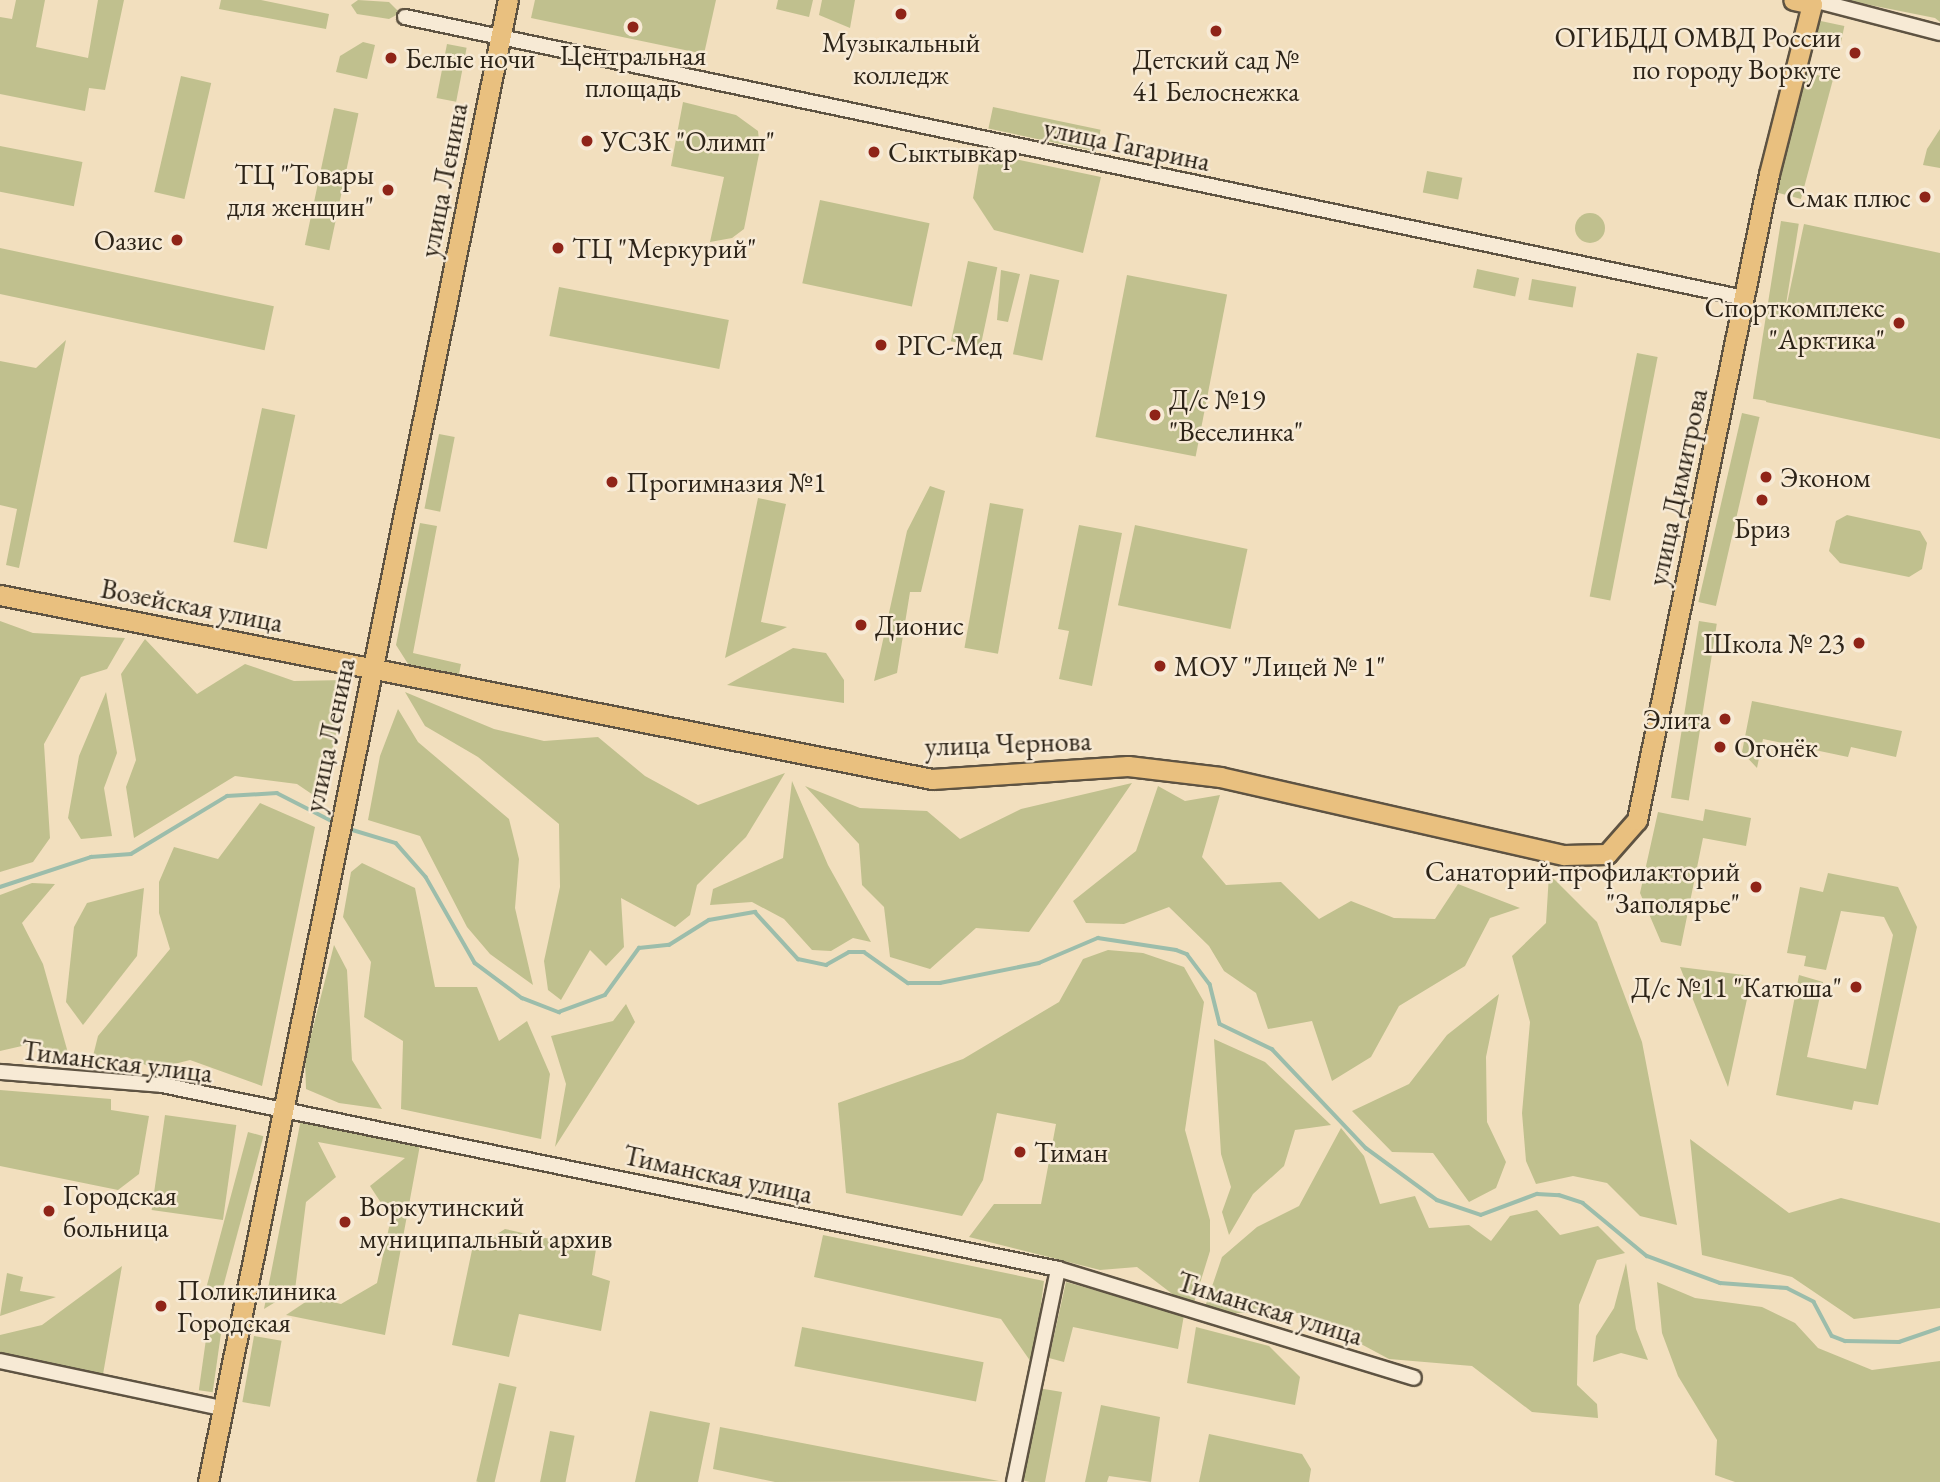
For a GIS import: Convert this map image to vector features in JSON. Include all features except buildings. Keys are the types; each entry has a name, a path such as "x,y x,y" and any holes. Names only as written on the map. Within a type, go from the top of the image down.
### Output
{"main road":[{"name":"улица Ленина","path":"208,1482 323,895 372,669 508,0"},
{"path":"1793,0 1813,2"},
{"name":"улица Димитрова","path":"1637,820 1744,298 1813,2"},
{"name":"Возейская улица","path":"0,595 372,669"},
{"name":"улица Чернова","path":"372,669 932,779 1128,766 1220,777 1563,855 1607,854 1637,820"}],"street":[{"path":"1813,2 1940,33"},
{"name":"улица Гагарина","path":"405,17 1744,298"},
{"name":"Тиманская улица","path":"0,1072 162,1085 1058,1269 1414,1378"},
{"path":"1014,1482 1058,1269"},
{"path":"0,1361 222,1408"}],"green space":[{"path":"16,0 45,0 36,47 88,58 98,0 124,0 105,90 89,88 85,111 0,94 0,17 12,19"},
{"path":"221,0 261,0 329,14 326,29 219,9"},
{"path":"358,0 389,2 400,13 389,19 357,14 351,5"},
{"name":"Центральная площадь","path":"535,0 716,0 704,54 531,18"},
{"path":"778,0 813,0 809,17 776,9"},
{"path":"822,0 855,0 850,28 819,15"},
{"path":"1845,0 1940,0 1940,22 1935,18"},
{"path":"1816,20 1844,26 1841,42 1813,36"},
{"path":"363,42 375,45 367,79 336,72 340,56"},
{"path":"447,44 467,48 456,102 437,98"},
{"path":"1806,72 1833,79 1801,199 1774,192"},
{"path":"181,76 211,83 184,199 154,192"},
{"path":"683,102 736,115 758,131 760,149 744,229 732,238 710,242 724,177 671,166"},
{"path":"993,107 1101,130 1096,151 988,129"},
{"path":"334,108 358,113 329,250 305,245"},
{"path":"1940,129 1940,168 1923,165 1927,149"},
{"path":"0,146 82,162 74,206 0,192"},
{"path":"981,152 1101,177 1083,253 994,230 973,198"},
{"path":"1427,171 1462,178 1458,199 1423,193"},
{"path":"820,200 930,223 912,306 802,283"},
{"path":"1590,213 1601,217 1605,228 1601,239 1590,243 1579,239 1575,228 1579,217"},
{"path":"1781,221 1799,224 1771,402 1753,399"},
{"path":"1804,224 1940,253 1940,439 1766,402"},
{"path":"0,248 274,306 265,350 0,294"},
{"path":"968,261 997,267 980,347 951,341"},
{"path":"1477,269 1519,278 1515,297 1473,288"},
{"path":"1001,270 1020,274 1008,322 997,320"},
{"path":"1030,274 1059,280 1042,360 1013,354"},
{"path":"1127,275 1227,294 1196,456 1096,437"},
{"path":"1532,279 1576,287 1573,307 1528,300"},
{"path":"559,287 729,320 719,369 549,336"},
{"path":"66,340 19,568 6,565 17,509 0,505 0,361 36,368"},
{"path":"1637,353 1658,357 1610,600 1590,596"},
{"path":"262,408 295,415 267,549 234,542"},
{"path":"1742,413 1760,417 1716,606 1698,602"},
{"path":"439,434 455,437 440,512 424,509"},
{"path":"930,486 945,491 921,592 910,592 897,673 874,681 907,531"},
{"path":"758,498 786,504 761,622 787,627 725,658"},
{"path":"990,503 1023,509 998,654 964,648"},
{"path":"1847,515 1920,531 1927,543 1922,569 1909,577 1840,563 1829,551 1836,521"},
{"path":"420,523 437,526 413,653 461,664 458,679 410,667 396,645"},
{"path":"1079,525 1122,533 1092,686 1059,679 1069,631 1058,629"},
{"path":"1135,525 1247,549 1230,629 1118,605"},
{"path":"0,621 33,633 125,638 107,669 81,677 44,744 50,838 33,862 0,872"},
{"path":"1699,621 1717,624 1689,801 1671,798"},
{"path":"145,639 197,694 245,664 294,681 347,680 322,801 297,784 235,776 134,838 126,787 136,760 121,674"},
{"path":"793,648 826,653 844,680 844,703 727,685"},
{"path":"106,692 117,753 104,788 112,836 81,839 68,818 79,756"},
{"path":"405,692 494,729 544,741 598,737 645,776 698,805 785,773 746,837 697,885 690,915 675,927 621,898 624,947 606,966 590,950 561,1000 548,990 544,961 560,887 559,824 478,757 425,726"},
{"path":"1752,701 1902,731 1896,757 1851,747 1848,757 1763,739 1757,768 1742,752"},
{"path":"398,709 418,742 509,819 519,859 515,908 533,985 490,954 467,927 420,836 368,820 380,756"},
{"path":"792,781 828,865 871,942 853,938 831,951 812,950 784,919 752,902 710,905 713,889 783,858"},
{"path":"1132,783 1029,932 976,928 930,969 890,957 884,907 862,885 859,844 805,786 860,808 927,811 960,839 1021,809"},
{"path":"1158,786 1185,801 1220,795 1202,857 1226,885 1281,882 1319,919 1351,901 1394,918 1435,919 1458,884 1520,908 1490,918 1465,966 1399,1006 1371,1057 1332,1081 1312,1021 1268,1029 1256,993 1224,971 1209,946 1169,907 1124,924 1086,923 1073,901 1136,851"},
{"path":"260,803 315,827 262,1086 190,1060 155,1069 127,1057 91,1064 98,1036 170,949 159,913 159,882 174,847 218,859"},
{"path":"1705,809 1751,818 1746,846 1703,838 1681,946 1661,942 1640,893 1658,812 1703,821"},
{"path":"362,863 415,888 435,987 477,987 499,1041 527,1021 550,1074 541,1139 401,1109 403,1041 364,1017 371,962 343,917 351,872"},
{"path":"1828,873 1898,887 1917,927 1878,1105 1854,1101 1852,1110 1776,1095 1799,975 1823,982 1807,1057 1866,1069 1893,935 1884,917 1841,911 1826,970 1804,966 1806,956 1787,953 1800,887 1823,892"},
{"path":"1549,874 1597,922 1642,1042 1677,1225 1640,1216 1607,1183 1573,1176 1536,1184 1526,1161 1522,1113 1530,1022 1512,956 1546,923"},
{"path":"32,883 55,884 22,923 43,964 70,1060 35,1043 0,1051 0,895"},
{"path":"144,888 137,956 83,1025 66,1002 74,927 87,903"},
{"path":"334,945 347,970 352,1060 382,1109 339,1103 306,1089 305,1059"},
{"path":"1108,950 1143,953 1184,967 1204,1002 1185,1130 1210,1220 1210,1251 1192,1309 1137,1267 1100,1270 969,1237 994,1204 1041,1204 1056,1124 997,1113 983,1180 962,1216 846,1193 838,1103 963,1059 1059,1002 1083,959"},
{"path":"1680,967 1752,976 1728,1087"},
{"path":"1499,994 1486,1057 1487,1122 1506,1162 1496,1188 1469,1202 1433,1153 1392,1152 1352,1111 1409,1084 1447,1035"},
{"path":"626,1004 635,1022 555,1147 566,1084 551,1036 613,1021"},
{"path":"1214,1039 1265,1062 1331,1125 1295,1130 1284,1166 1253,1194 1229,1235 1222,1212 1231,1187 1221,1154"},
{"path":"0,1090 111,1099 111,1110 149,1116 139,1174 118,1190 0,1166"},
{"path":"165,1115 236,1125 223,1220 152,1210"},
{"path":"301,1119 420,1145 385,1335 286,1315 313,1297 341,1304 377,1283 391,1218 370,1186 405,1158 318,1142 336,1177 306,1202 295,1290 264,1309"},
{"path":"1341,1128 1364,1156 1380,1204 1415,1196 1429,1228 1469,1225 1491,1241 1510,1216 1537,1210 1560,1235 1598,1226 1625,1253 1597,1260 1579,1305 1577,1385 1597,1404 1598,1418 1532,1412 1472,1366 1389,1359 1303,1313 1203,1313 1222,1257 1257,1227 1299,1206"},
{"path":"248,1132 263,1136 222,1292 206,1288"},
{"path":"1690,1139 1789,1213 1841,1198 1940,1223 1940,1308 1854,1319 1792,1277 1702,1255"},
{"path":"505,1229 596,1249 592,1275 610,1281 601,1331 519,1314 509,1357 452,1345 472,1250"},
{"path":"823,1235 1044,1281 1033,1365 1001,1319 814,1277"},
{"path":"1626,1263 1636,1329 1648,1360 1621,1353 1593,1362 1596,1336 1614,1308"},
{"path":"122,1266 102,1380 0,1359 0,1335 42,1325"},
{"path":"7,1273 23,1277 20,1291 56,1297 0,1316"},
{"path":"1066,1282 1184,1315 1178,1349 1073,1327 1064,1362 1049,1358"},
{"path":"1657,1282 1695,1298 1762,1307 1795,1323 1818,1348 1872,1370 1940,1361 1940,1482 1735,1482 1715,1475 1717,1440 1678,1376 1662,1333"},
{"path":"208,1325 222,1327 213,1392 199,1390"},
{"path":"802,1327 984,1362 976,1402 794,1366"},
{"path":"1196,1327 1269,1346 1300,1377 1295,1405 1187,1383"},
{"path":"254,1336 282,1341 270,1407 242,1402"},
{"path":"499,1383 517,1387 495,1482 476,1481"},
{"path":"1038,1388 1062,1392 1045,1482 1030,1482 1021,1480"},
{"path":"1101,1405 1160,1417 1151,1482 1109,1476 1107,1482 1085,1482"},
{"path":"650,1411 710,1423 698,1482 635,1482"},
{"path":"720,1427 999,1481 775,1482 713,1469"},
{"path":"550,1431 575,1436 566,1482 540,1482"},
{"path":"1209,1434 1302,1454 1311,1469 1309,1482 1199,1482"}],"waterway":[{"path":"0,887 91,857 131,854 227,796 277,793 336,823"},
{"path":"346,828 396,843 426,877 475,963 522,998 559,1012 605,995 639,948 669,945 709,920 755,912 798,959 826,965 849,952 864,952 908,983 940,983 1039,963 1098,938 1176,950 1187,954 1210,984 1220,1024 1272,1049 1366,1148 1437,1200 1481,1215 1537,1194 1559,1195 1583,1203 1647,1256 1720,1283 1787,1288 1814,1302 1832,1336 1845,1341 1899,1342 1940,1328"}],"place":[{"name":"Музыкальный колледж","path":"901,14"},
{"name":"Центральная площадь","path":"633,27"},
{"name":"Детский сад № 41 Белоснежка","path":"1216,31"},
{"name":"ОГИБДД ОМВД России по городу Воркуте","path":"1855,53"},
{"name":"Белые ночи","path":"391,58"},
{"name":"УСЗК \"Олимп\"","path":"587,141"},
{"name":"Сыктывкар","path":"874,152"},
{"name":"ТЦ \"Товары для женщин\"","path":"388,190"},
{"name":"Смак плюс","path":"1925,197"},
{"name":"Оазис","path":"177,240"},
{"name":"ТЦ \"Меркурий\"","path":"558,248"},
{"name":"Спорткомплекс \"Арктика\"","path":"1899,323"},
{"name":"РГС-Мед","path":"881,345"},
{"name":"Д/с №19 \"Веселинка\"","path":"1155,415"},
{"name":"Эконом","path":"1766,477"},
{"name":"Прогимназия №1","path":"612,482"},
{"name":"Бриз","path":"1762,500"},
{"name":"Дионис","path":"861,625"},
{"name":"Школа № 23","path":"1859,643"},
{"name":"МОУ \"Лицей № 1\"","path":"1160,666"},
{"name":"Элита","path":"1725,719"},
{"name":"Огонёк","path":"1720,747"},
{"name":"Санаторий-профилакторий \"Заполярье\"","path":"1756,887"},
{"name":"Д/с №11 \"Катюша\"","path":"1856,987"},
{"name":"Тиман","path":"1020,1152"},
{"name":"Городская больница","path":"49,1211"},
{"name":"Воркутинский муниципальный архив","path":"345,1222"},
{"name":"Поликлиника Городская","path":"161,1306"}]}
